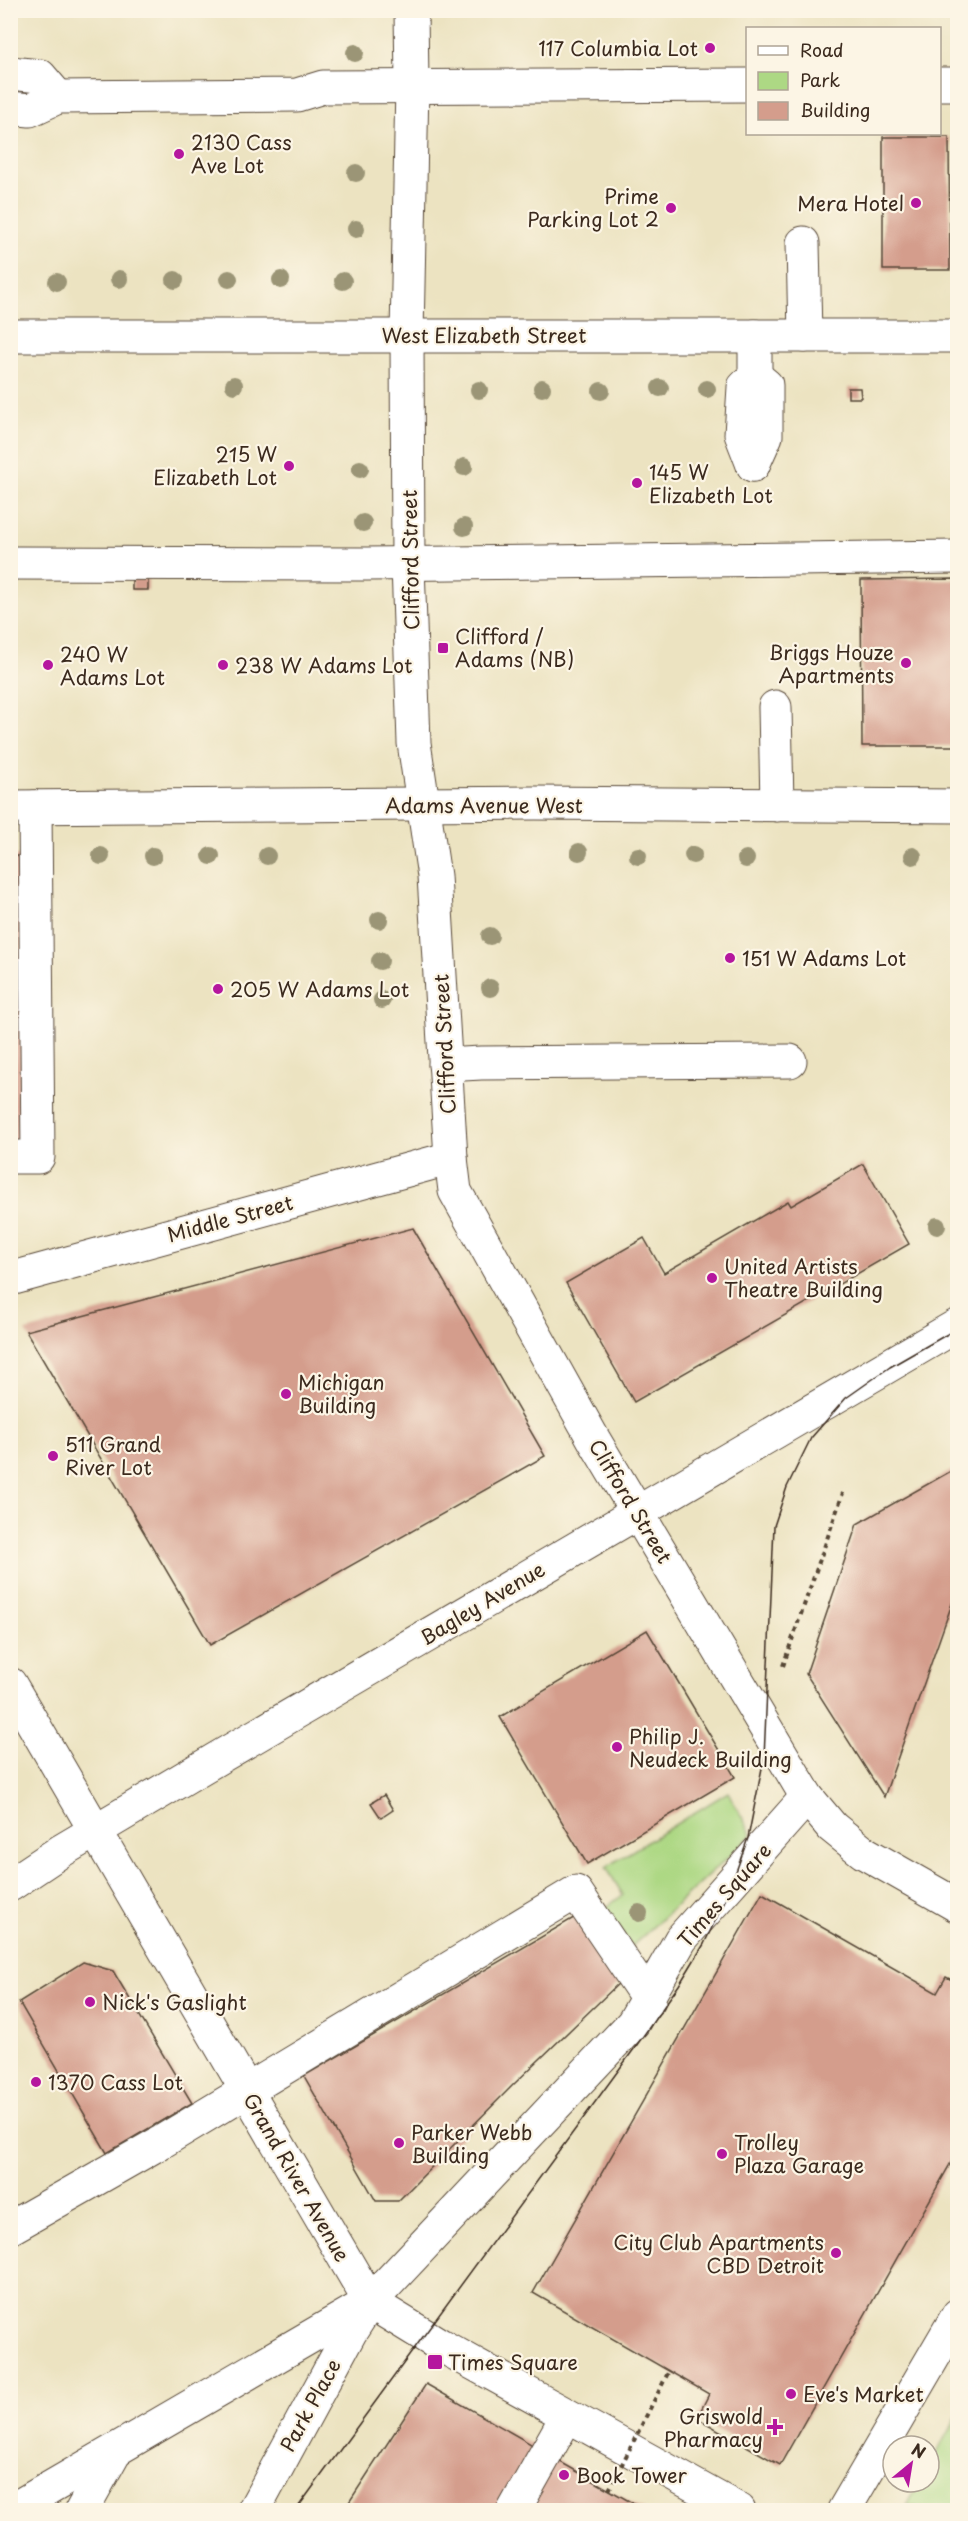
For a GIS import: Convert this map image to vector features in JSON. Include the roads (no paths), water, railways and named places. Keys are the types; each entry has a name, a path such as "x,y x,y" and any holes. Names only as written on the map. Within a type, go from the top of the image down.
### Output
{"street":[{"name":"Clifford Street","path":"411,10 412,85 407,335 408,564 414,743 434,876 450,1158 455,1191 473,1227 594,1440 807,1797 832,1827 863,1852 957,1906"},
{"path":"10,73 40,76 58,97"},
{"path":"941,84 957,84"},
{"path":"10,108 30,110 58,97 297,95 323,87 746,85"},
{"path":"803,243 805,336"},
{"name":"West Elizabeth Street","path":"10,336 957,336"},
{"path":"755,336 755,376"},
{"path":"10,563 408,564 957,557"},
{"path":"775,707 777,805"},
{"name":"Adams Avenue West","path":"23,807 422,804 957,806"},
{"path":"10,1157 38,1157 23,807"},
{"path":"445,1065 790,1061"},
{"name":"Middle Street","path":"10,1280 450,1158"},
{"name":"Bagley Avenue","path":"10,1886 95,1831 957,1325"},
{"name":"Grand River Avenue","path":"10,1684 370,2302 440,2345 739,2511"},
{"name":"Times Square","path":"12,2511 370,2302 633,2023 649,2000 681,1939 807,1797"},
{"path":"10,2228 247,2091 576,1892 649,2000"},
{"name":"Park Place","path":"254,2511 351,2331 370,2302"},
{"path":"844,2511 957,2315"},
{"path":"514,2511 567,2416"},
{"path":"82,2511 115,2451"}],"tram line":[{"path":"296,2510 634,2049 679,1985 704,1944 728,1894 748,1838 764,1758 774,1526 787,1487 811,1438 846,1398 890,1367 958,1328"}],"place":[{"name":"117 Columbia Lot","path":"710,48"},
{"name":"2130 Cass Ave Lot","path":"179,154"},
{"name":"Mera Hotel","path":"916,203"},
{"name":"Prime Parking Lot 2","path":"671,208"},
{"name":"215 W Elizabeth Lot","path":"289,466"},
{"name":"145 W Elizabeth Lot","path":"637,483"},
{"name":"Clifford / Adams (NB)","path":"443,648"},
{"name":"Briggs Houze Apartments","path":"906,663"},
{"name":"240 W Adams Lot","path":"48,665"},
{"name":"238 W Adams Lot","path":"223,665"},
{"name":"151 W Adams Lot","path":"730,958"},
{"name":"205 W Adams Lot","path":"218,989"},
{"name":"United Artists Theatre Building","path":"712,1278"},
{"name":"Michigan Building","path":"286,1394"},
{"name":"511 Grand River Lot","path":"53,1456"},
{"name":"Philip J. Neudeck Building","path":"617,1747"},
{"name":"Nick's Gaslight","path":"90,2002"},
{"name":"1370 Cass Lot","path":"36,2082"},
{"name":"Parker Webb Building","path":"399,2143"},
{"name":"Trolley Plaza Garage","path":"722,2154"},
{"name":"City Club Apartments CBD Detroit","path":"836,2253"},
{"name":"Times Square","path":"435,2362"},
{"name":"Eve's Market","path":"791,2394"},
{"name":"Griswold Pharmacy","path":"775,2427"},
{"name":"Book Tower","path":"564,2475"}]}
